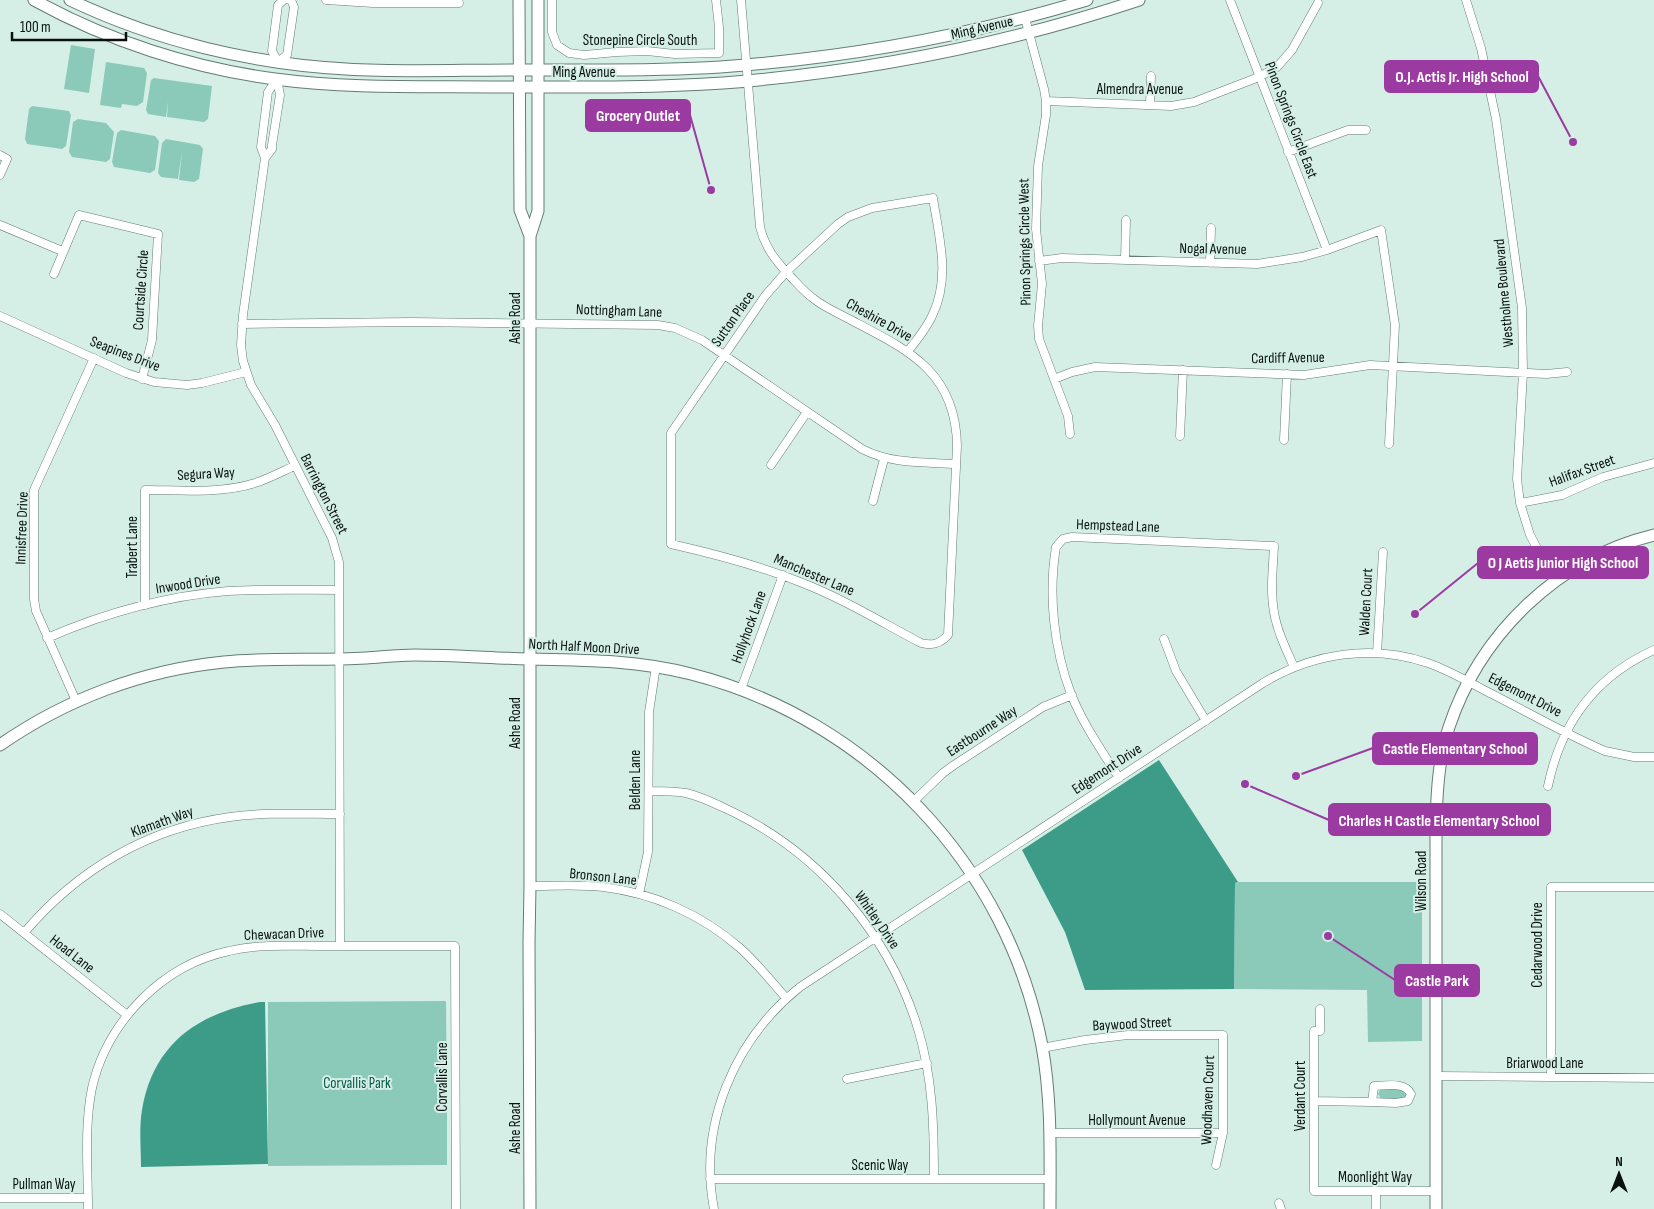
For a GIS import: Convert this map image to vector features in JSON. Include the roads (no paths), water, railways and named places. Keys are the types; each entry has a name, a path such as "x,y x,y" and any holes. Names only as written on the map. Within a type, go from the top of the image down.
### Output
{"street":[{"name":"Ming Avenue","path":"34,0 80,22 143,48 217,68 277,79 373,86 519,87 661,86 748,81 864,67 1030,33 1139,0"},
{"name":"Ming Avenue","path":"70,0 114,19 177,40 242,56 278,62 345,69 518,70 660,70 747,65 862,51 958,34 1088,0"},
{"path":"278,62 272,51 278,5 284,0"},
{"path":"217,68 263,70 287,55 294,7 291,0"},
{"path":"326,0 373,3 459,3"},
{"name":"Ashe Road","path":"519,0 520,210 530,236"},
{"name":"Ashe Road","path":"530,1209 530,236 538,211 538,0"},
{"name":"Stonepine Circle South","path":"552,0 552,32 556,45 569,52 584,55 647,51 676,54 719,52 720,27 716,0"},
{"name":"Cheshire Drive","path":"740,0 760,227 767,247 786,272 814,299 908,351 930,372 947,398 955,424 956,464 949,630 948,635 940,643"},
{"name":"Pinon Springs Circle East","path":"1230,0 1326,250"},
{"name":"Westholme Boulevard","path":"1466,0 1481,48 1496,119 1521,300 1524,337 1518,479 1520,503 1530,535 1558,579"},
{"name":"Almendra Avenue","path":"1046,101 1150,105 1182,105 1194,102 1259,77 1277,67 1292,50 1318,3"},
{"name":"Pinon Springs Circle West","path":"1025,18 1046,101 1046,116 1038,174 1036,228 1042,284 1038,326 1039,340 1068,416 1070,434"},
{"path":"277,79 287,72 345,69"},
{"path":"1150,105 1151,76"},
{"name":"Barrington Street","path":"277,79 268,92 261,147 265,158 242,324 241,345 246,372 251,385 275,425 294,466 332,538 339,562 340,946"},
{"name":"Barrington Street","path":"265,158 272,149 280,95 277,79"},
{"path":"1288,152 1348,130 1366,130"},
{"path":"0,155 7,159 0,175"},
{"name":"Sutton Place","path":"671,544 671,433 764,296 786,272 848,217 872,208 933,198 942,261 941,289 932,316 908,351"},
{"name":"Courtside Circle","path":"54,274 62,251 79,215 158,234 152,340 142,379"},
{"path":"1125,260 1126,220"},
{"path":"0,225 62,251"},
{"path":"1210,263 1211,228"},
{"name":"Nogal Avenue","path":"1039,261 1062,258 1258,264 1302,257 1382,230 1395,325 1393,366"},
{"name":"Seapines Drive","path":"0,316 142,379 187,385 217,381 246,372"},
{"name":"Nottingham Lane","path":"242,324 411,322 658,325 689,333 862,449 884,459 895,461 956,464"},
{"name":"Innisfree Drive","path":"76,701 36,611 34,599 34,490 94,358"},
{"name":"Cardiff Avenue","path":"1054,379 1078,370 1095,367 1287,374 1314,374 1370,365 1523,373 1556,374 1567,372"},
{"path":"1389,444 1393,366"},
{"path":"1180,436 1183,370"},
{"path":"1284,440 1287,374"},
{"path":"771,465 808,412"},
{"path":"873,501 884,459"},
{"name":"Halifax Street","path":"1520,503 1562,495 1603,477 1654,463"},
{"name":"Segura Way","path":"145,490 237,488 270,478 294,466"},
{"name":"Trabert Lane","path":"145,490 145,605"},
{"name":"Wilson Road","path":"1436,1209 1436,821 1439,773 1448,728 1468,682 1481,660 1504,628 1525,606 1558,579 1583,563 1605,552 1654,535"},
{"name":"Hempstead Lane","path":"1119,778 1090,733 1072,695 1057,643 1053,600 1056,547 1059,542 1067,538 1274,546 1272,598 1274,612 1278,628 1294,667"},
{"name":"Manchester Lane","path":"671,544 726,557 783,575 831,595 921,642 927,644 940,643"},
{"name":"Walden Court","path":"1377,653 1383,552"},
{"name":"Hollyhock Lane","path":"741,689 783,575"},
{"name":"Inwood Drive","path":"48,638 91,620 182,597 229,591 339,590"},
{"path":"1164,639 1176,671 1206,721"},
{"path":"1548,786 1553,765 1566,732 1577,713 1600,685 1626,664 1654,650"},
{"name":"Edgemont Drive","path":"714,1209 710,1179 713,1138 720,1104 738,1059 760,1026 786,998 1206,721 1269,680 1294,667 1341,654 1377,653 1396,655 1428,663 1600,749 1619,755 1654,757"},
{"name":"North Half Moon Drive","path":"0,745 36,722 76,701 114,686 145,676 201,664 258,660 339,659 414,655 589,659 656,666 689,673 741,689 794,712 830,733 883,772 914,801 952,845 972,874 999,920 1030,997 1042,1048 1047,1080 1050,1134 1050,1209"},
{"name":"Belden Lane","path":"639,894 648,852 649,712 656,666"},
{"name":"Eastbourne Way","path":"914,801 954,765 1043,707 1072,695"},
{"name":"Whitley Drive","path":"648,791 673,791 701,798 731,811 768,832 802,856 826,878 860,916 896,974 918,1028 927,1063 933,1112 934,1179"},
{"name":"Klamath Way","path":"24,933 49,905 92,869 155,836 204,821 231,816 258,814 340,814"},
{"name":"Bronson Lane","path":"530,886 601,887 639,894 667,903 687,912 724,935 756,964 786,998"},
{"name":"Cedarwood Drive","path":"1551,1077 1551,887 1654,888"},
{"name":"Hoad Lane","path":"0,914 127,1015"},
{"name":"Chewacan Drive","path":"88,1209 88,1125 92,1087 98,1068 108,1045 127,1015 149,992 164,980 191,964 208,957 234,950 261,946 455,946"},
{"name":"Corvallis Lane","path":"455,946 456,1209"},
{"name":"Verdant Court","path":"1314,1191 1314,1031 1320,1031 1320,1009"},
{"name":"Baywood Street","path":"1042,1048 1128,1035 1223,1035"},
{"name":"Woodhaven Court","path":"1216,1165 1223,1133 1223,1035"},
{"path":"847,1079 927,1063"},
{"name":"Briarwood Lane","path":"1436,1076 1654,1078"},
{"path":"1314,1101 1396,1103 1408,1101 1411,1094 1409,1089 1403,1086 1374,1086 1372,1102"},
{"name":"Hollymount Avenue","path":"1050,1134 1223,1133"},
{"name":"Scenic Way","path":"710,1179 1050,1179"},
{"name":"Moonlight Way","path":"1314,1191 1436,1190"},
{"path":"1376,1191 1376,1209"},
{"name":"Pullman Way","path":"0,1198 88,1198"}],"place":[{"name":"O.J. Actis Jr. High School","path":"1573,142"},
{"name":"Grocery Outlet","path":"711,190"},
{"name":"O J Aetis Junior High School","path":"1415,614"},
{"name":"Castle Elementary School","path":"1296,776"},
{"name":"Charles H Castle Elementary School","path":"1245,784"},
{"name":"Castle Park","path":"1328,936"}],"park label":[{"name":"Corvallis Park","path":"357,1083"}]}
